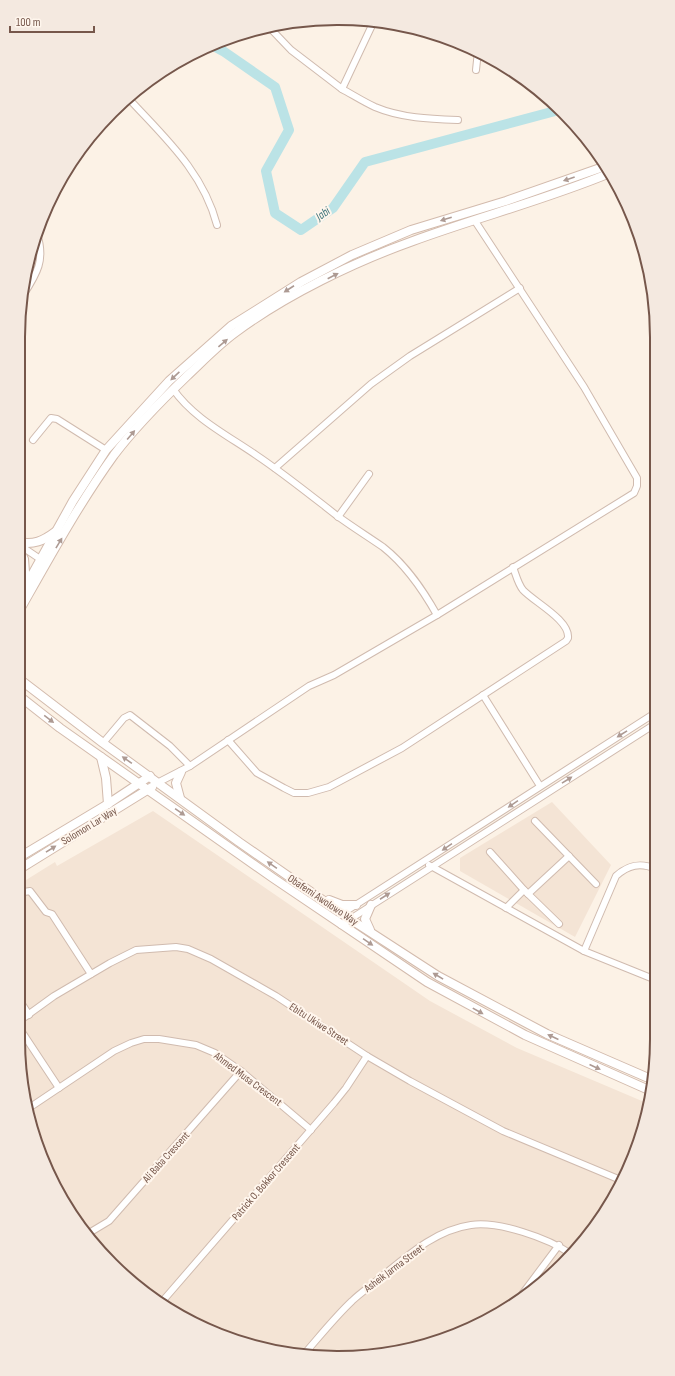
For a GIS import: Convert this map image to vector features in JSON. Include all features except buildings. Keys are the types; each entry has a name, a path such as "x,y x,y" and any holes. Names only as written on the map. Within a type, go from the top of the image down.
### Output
{"main road":[{"path":"26,586 44,562 114,456 149,414 206,357 235,333 249,319 314,275 352,255 411,230 506,201 600,168"},
{"path":"25,599 73,501 106,450 169,381 232,326 249,319 358,264 414,241 604,175"},
{"path":"25,544 41,542 58,530"},
{"path":"25,572 26,586"},
{"name":"Obafemi Awolowo Way","path":"25,683 103,743 159,782 239,842 373,934 438,976 498,1009 571,1045 647,1078"},
{"name":"Obafemi Awolowo Way","path":"25,700 60,728 139,784 427,982 484,1014 551,1047 646,1088"},
{"path":"101,757 106,778 108,804"},
{"path":"180,798 176,783 181,772"},
{"name":"Solomon Lar Way","path":"27,852 108,804 150,776"},
{"name":"Solomon Lar Way","path":"25,866 159,782"},
{"path":"314,894 342,905 356,905"},
{"path":"371,905 365,918 367,927 373,934"}],"street":[{"path":"342,89 371,27"},
{"path":"274,32 291,50 342,89 375,107 398,114 424,118 458,120"},
{"path":"476,70 477,58"},
{"path":"132,102 174,147 199,181 212,204 217,225"},
{"path":"159,782 181,772 310,686 334,675 437,615 634,494 637,481 584,387 475,221"},
{"path":"30,285 36,275 40,261 40,244"},
{"path":"275,468 371,384 410,356 520,288"},
{"path":"174,389 182,402 205,421 275,468 338,517 383,548 407,570 423,591 437,615"},
{"path":"33,440 51,418 57,419 106,450"},
{"path":"338,517 369,474"},
{"path":"25,549 44,562"},
{"path":"228,740 257,773 294,793 308,793 329,787 402,748 566,641 568,638 566,628 559,620 524,591 513,567"},
{"path":"483,695 540,786"},
{"path":"103,743 124,718 130,715 170,746 190,766"},
{"path":"338,922 343,913 650,716"},
{"path":"338,922 350,918 371,905 650,727"},
{"path":"535,822 596,884"},
{"path":"490,852 526,892 559,924"},
{"path":"506,908 569,856"},
{"path":"424,862 584,951 650,978"},
{"path":"584,951 616,876 625,868 638,864 650,867"},
{"path":"25,892 30,891 46,912 52,914 91,974"},
{"name":"Ebitu Ukiwe Street","path":"25,1017 54,996 136,950 176,946 188,949 211,959 276,996 367,1056 503,1131 617,1179"},
{"path":"25,1008 29,1014"},
{"path":"25,1037 59,1088"},
{"name":"Ahmed Musa Crescent","path":"33,1106 114,1051 144,1039 159,1038 196,1045 215,1053 241,1071 311,1130"},
{"name":"Patrick O. Bokkor Crescent","path":"165,1299 311,1130 346,1088 367,1056"},
{"name":"Ali Baba Crescent","path":"92,1231 109,1221 241,1071"},
{"name":"Asheik Jarma Street","path":"308,1349 352,1301 412,1252 442,1234 471,1225 498,1227 526,1233 559,1245 566,1251"},
{"path":"529,1285 559,1245"}],"shaded area":[{"path":"552,802 611,865 575,937 460,871 460,858"},
{"path":"153,811 430,1001 517,1048 643,1102 626,1158 608,1195 585,1229 572,1245 544,1273 528,1286 494,1309 476,1319 418,1340 398,1345 358,1350 338,1351 297,1348 277,1345 237,1334 199,1319 181,1309 147,1286 131,1273 103,1245 90,1229 67,1195 57,1177 36,1119 28,1079 25,1038 25,881 55,862 57,866"}],"waterway":[{"name":"Jabi","path":"219,49 275,87 289,130 266,171 275,213 301,230 333,208 365,162 553,112"}]}
